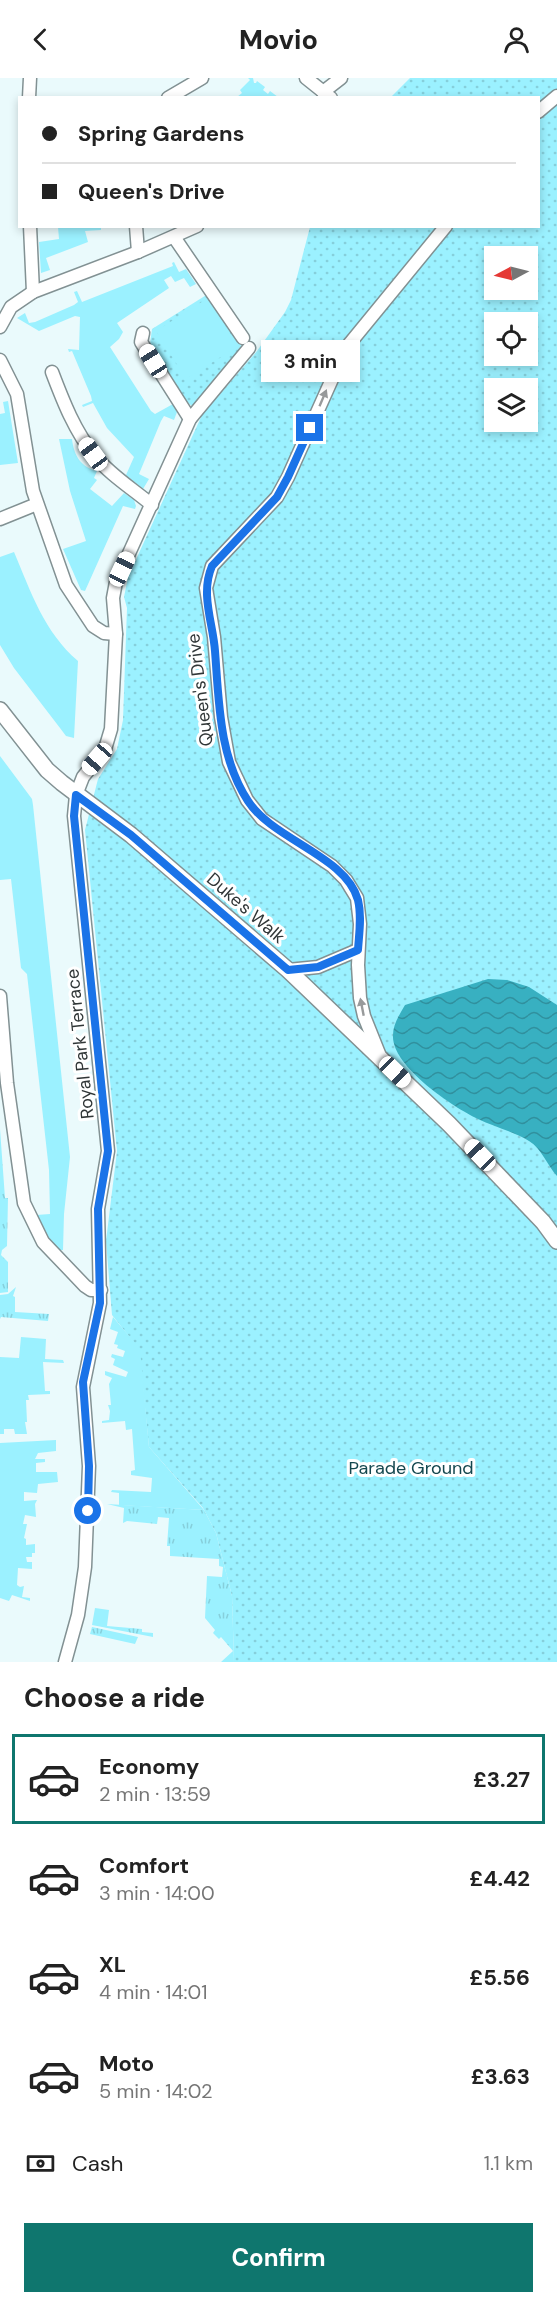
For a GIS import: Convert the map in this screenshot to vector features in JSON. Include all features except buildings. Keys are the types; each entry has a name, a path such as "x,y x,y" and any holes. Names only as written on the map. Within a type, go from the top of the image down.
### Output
{"street":[{"path":"29,96 30,78"},
{"path":"171,96 202,78"},
{"path":"306,78 327,94 341,78"},
{"path":"540,110 557,96"},
{"path":"30,228 33,292"},
{"path":"136,228 138,252"},
{"path":"2,321 14,304 33,292 138,252 193,228"},
{"name":"Queen's Drive","path":"444,228 345,348 277,497 212,566 207,580 206,596 214,637 220,717 234,773 247,800 262,819 332,866 346,880 357,898 360,910 358,981 364,1016 382,1060 510,1187 543,1222 557,1241"},
{"path":"76,795 83,777 105,749 109,739 116,634 113,598 116,582 190,419 246,343 174,237"},
{"path":"143,333 141,342 190,419"},
{"path":"2,366 19,400 30,478 37,504 71,594 95,628 104,633 116,634"},
{"path":"52,372 74,423 93,454 152,505"},
{"path":"0,519 37,504"},
{"name":"Duke's Walk","path":"0,710 47,770 76,795 131,835 288,970 382,1060"},
{"name":"Royal Park Terrace","path":"65,1662 78,1615 86,1567 89,1466 83,1382 99,1308 98,1209 108,1151 74,816 76,795"},
{"path":"288,970 318,967 358,950"},
{"path":"0,996 7,1083 20,1185 28,1213 43,1242 67,1270 87,1288 100,1290"}],"green space":[{"path":"248,78 253,78 254,83 257,81 265,87 263,90 268,94 270,91 277,96 238,96 242,93 240,90 250,80"},
{"name":"Parade Ground","path":"410,78 557,78 557,1662 234,1662 232,1596 216,1533 203,1508 149,1447 139,1349 112,1315 106,1241 117,1151 85,830 98,779 117,749 123,720 127,608 124,597 128,577 202,415 257,351 291,300 310,228 540,228 540,96 392,96"},
{"path":"58,228 101,228 101,230 85,231 88,242 46,258 50,270 41,273 39,242 59,239"},
{"path":"174,262 179,272 186,269 196,284 190,287 184,278 175,282 171,276 164,280 169,288 117,323 123,332 110,347 151,411 155,414 173,404 177,412 174,420 164,416 161,421 139,474 149,479 143,489 126,475 134,457 107,428 93,403 83,407 82,405 92,401 91,396 72,351 69,352 68,349 79,350 80,317 75,316 39,331 17,318 25,313 29,323 35,322 78,302 74,292 77,291 82,302 173,266"},
{"path":"208,294 242,347 192,406 187,402 150,344 152,329"},
{"path":"208,298 238,346 186,379 156,331"},
{"path":"8,401 18,463 0,465 0,414 5,413 3,402"},
{"path":"59,439 72,439 74,451 79,460 87,467 97,471 94,478 97,480 90,489 112,506 124,493 134,500 136,506 135,509 123,506 85,591 81,590 63,549 86,541 70,491"},
{"path":"14,552 47,624 66,650 78,661 74,738 66,736 14,668 0,645 0,557"},
{"path":"0,756 32,799 33,805 70,1157 63,1250 57,1250 40,1226 36,1215 50,1214 49,1170 27,974 21,968 11,879 0,880"},
{"path":"0,1129 5,1198 8,1198 7,1246 2,1250 1,1255 8,1262 8,1292 0,1293"},
{"path":"16,1287 13,1296 15,1297 15,1312 49,1314 48,1321 1,1317 0,1319 0,1295 8,1294"},
{"path":"113,1317 140,1349 149,1447 204,1510 119,1505 119,1493 111,1492 112,1490 151,1492 152,1478 131,1475 131,1471 135,1470 132,1429 126,1430 125,1421 102,1423 102,1421 109,1420 108,1405 111,1405 109,1384 112,1378 105,1375 105,1371 126,1377 128,1372 113,1365 115,1359 111,1357 112,1354 123,1357 125,1351 114,1344 118,1332 110,1329"},
{"path":"21,1337 46,1339 45,1359 63,1360 64,1363 43,1362 45,1391 50,1391 50,1394 28,1395 29,1400 26,1400 27,1422 25,1422 27,1434 15,1434 14,1429 4,1429 4,1434 0,1434 0,1357 19,1358"},
{"path":"56,1440 56,1451 38,1453 35,1459 45,1459 45,1462 36,1463 36,1472 57,1472 58,1482 38,1484 37,1493 24,1492 24,1501 37,1500 36,1517 25,1515 23,1524 27,1524 24,1538 26,1545 35,1544 35,1553 32,1553 32,1557 26,1557 27,1562 32,1562 32,1569 18,1568 17,1585 24,1586 22,1597 30,1598 30,1601 12,1595 9,1601 0,1598 0,1443"},
{"path":"107,1504 204,1510 216,1533 232,1596 234,1662 221,1662 233,1651 221,1637 219,1639 213,1633 215,1630 205,1618 207,1576 222,1577 223,1567 219,1566 219,1559 170,1556 170,1546 167,1546 169,1518 158,1517 157,1524 127,1521 123,1523 124,1508"},
{"path":"95,1608 109,1610 107,1626 142,1629 142,1632 153,1633 153,1637 92,1625"},
{"path":"92,1627 138,1637 135,1644 90,1634"}],"water":[{"path":"488,979 507,980 529,987 557,1005 557,1176 537,1148 529,1141 467,1113 425,1084 402,1060 395,1047 394,1027 405,1005"}],"route":[{"path":"88,1511 89,1466 82,1393 100,1303 98,1209 108,1151 74,816 76,795 131,835 288,970 318,967 358,950 360,910 357,898 346,880 332,866 262,819 239,786 229,762 220,717 214,637 206,596 207,580 212,566 277,497 310,428"}]}
